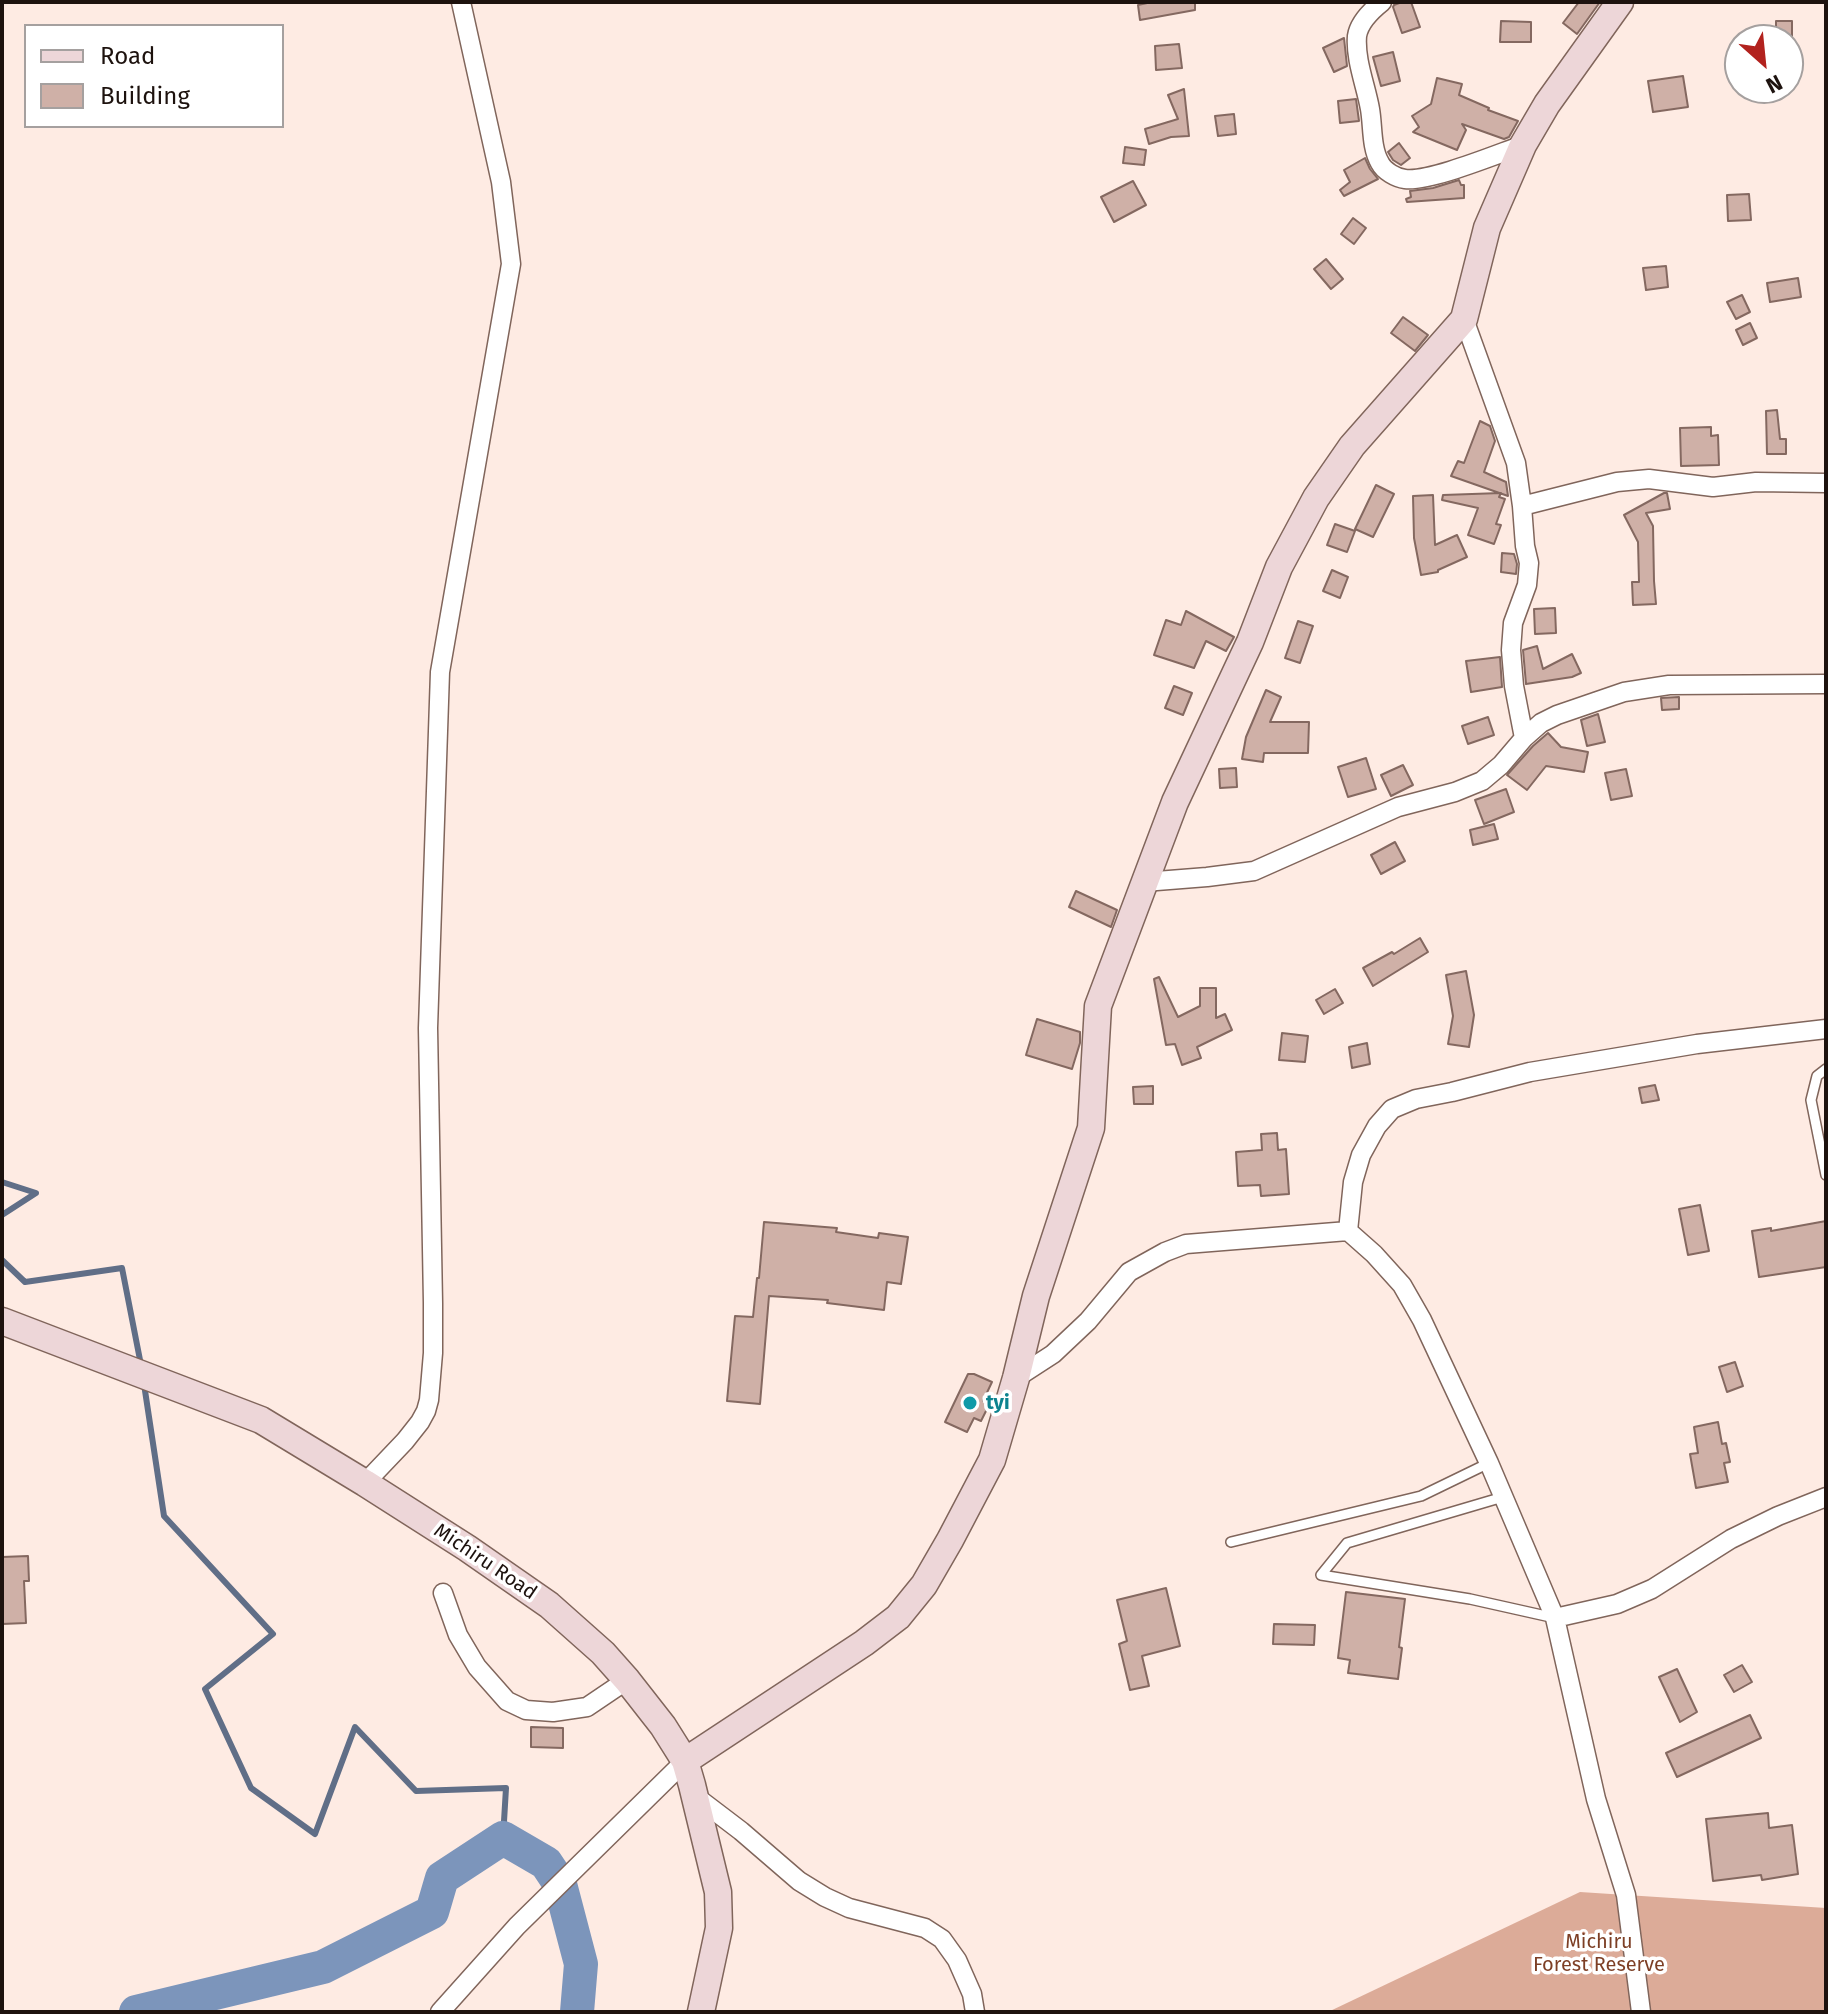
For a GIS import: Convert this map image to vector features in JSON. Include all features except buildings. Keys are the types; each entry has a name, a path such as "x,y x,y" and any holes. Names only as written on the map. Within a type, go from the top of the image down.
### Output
{"street":[{"path":"365,1483 420,1422 429,1400 433,1353 428,1028 440,672 511,264 501,182 461,2"},
{"path":"1382,2 1370,13 1357,34 1374,145 1380,163 1390,174 1405,179 1429,176 1523,145"},
{"path":"440,2012 517,1926 685,1761 864,1643 898,1617 924,1585 992,1460 1036,1296 1091,1128 1098,1006 1175,802 1250,642 1279,567 1316,498 1352,446 1464,319 1487,228 1523,145 1547,104 1620,2"},
{"path":"1464,319 1516,463 1529,563 1527,585 1513,623 1511,650 1524,738"},
{"path":"1522,506 1617,482 1649,479 1713,487 1756,482 1826,483"},
{"path":"1144,882 1254,871 1398,807 1455,792 1482,781 1541,723 1624,692 1669,685 1826,684"},
{"path":"1348,1231 1353,1182 1361,1155 1377,1126 1392,1109 1416,1099 1530,1072 1697,1044 1826,1029"},
{"path":"1016,1378 1053,1354 1088,1321 1129,1272 1186,1244 1348,1231 1374,1254 1402,1285 1422,1320 1489,1463 1555,1618 1596,1799 1626,1895 1641,2012"},
{"name":"Michiru Road","path":"2,1321 261,1420 467,1548 549,1605 603,1653 663,1726 685,1761 695,1796 718,1892 719,1928 701,2012"},
{"path":"1555,1618 1617,1604 1652,1589 1731,1539 1826,1497"},
{"path":"443,1593 458,1635 477,1667 507,1701 526,1710 553,1712 587,1707 627,1680"},
{"path":"695,1796 799,1881 825,1897 849,1908 925,1928 942,1939 957,1960 972,1994 975,2012"}],"lane":[{"path":"1826,1069 1817,1076 1811,1100 1826,1175"},
{"path":"1231,1542 1421,1496 1489,1463"},
{"path":"1503,1497 1347,1543 1321,1575 1470,1599 1555,1618"}],"green space":[{"name":"Michiru Forest Reserve","path":"1580,1892 1826,1908 1826,2012 1328,2012"}],"waterway":[{"path":"2,1182 36,1193 2,1215"},
{"path":"2,1260 25,1282 122,1268 141,1365"},
{"path":"144,1384 164,1516 273,1634 205,1689 251,1788 315,1834 355,1727 416,1791 506,1788 503,1838"},
{"path":"136,2012 323,1967 432,1912 442,1878 503,1838 546,1863 560,1884 581,1964 577,2012"}],"place":[{"name":"tyi","path":"970,1403"}]}
